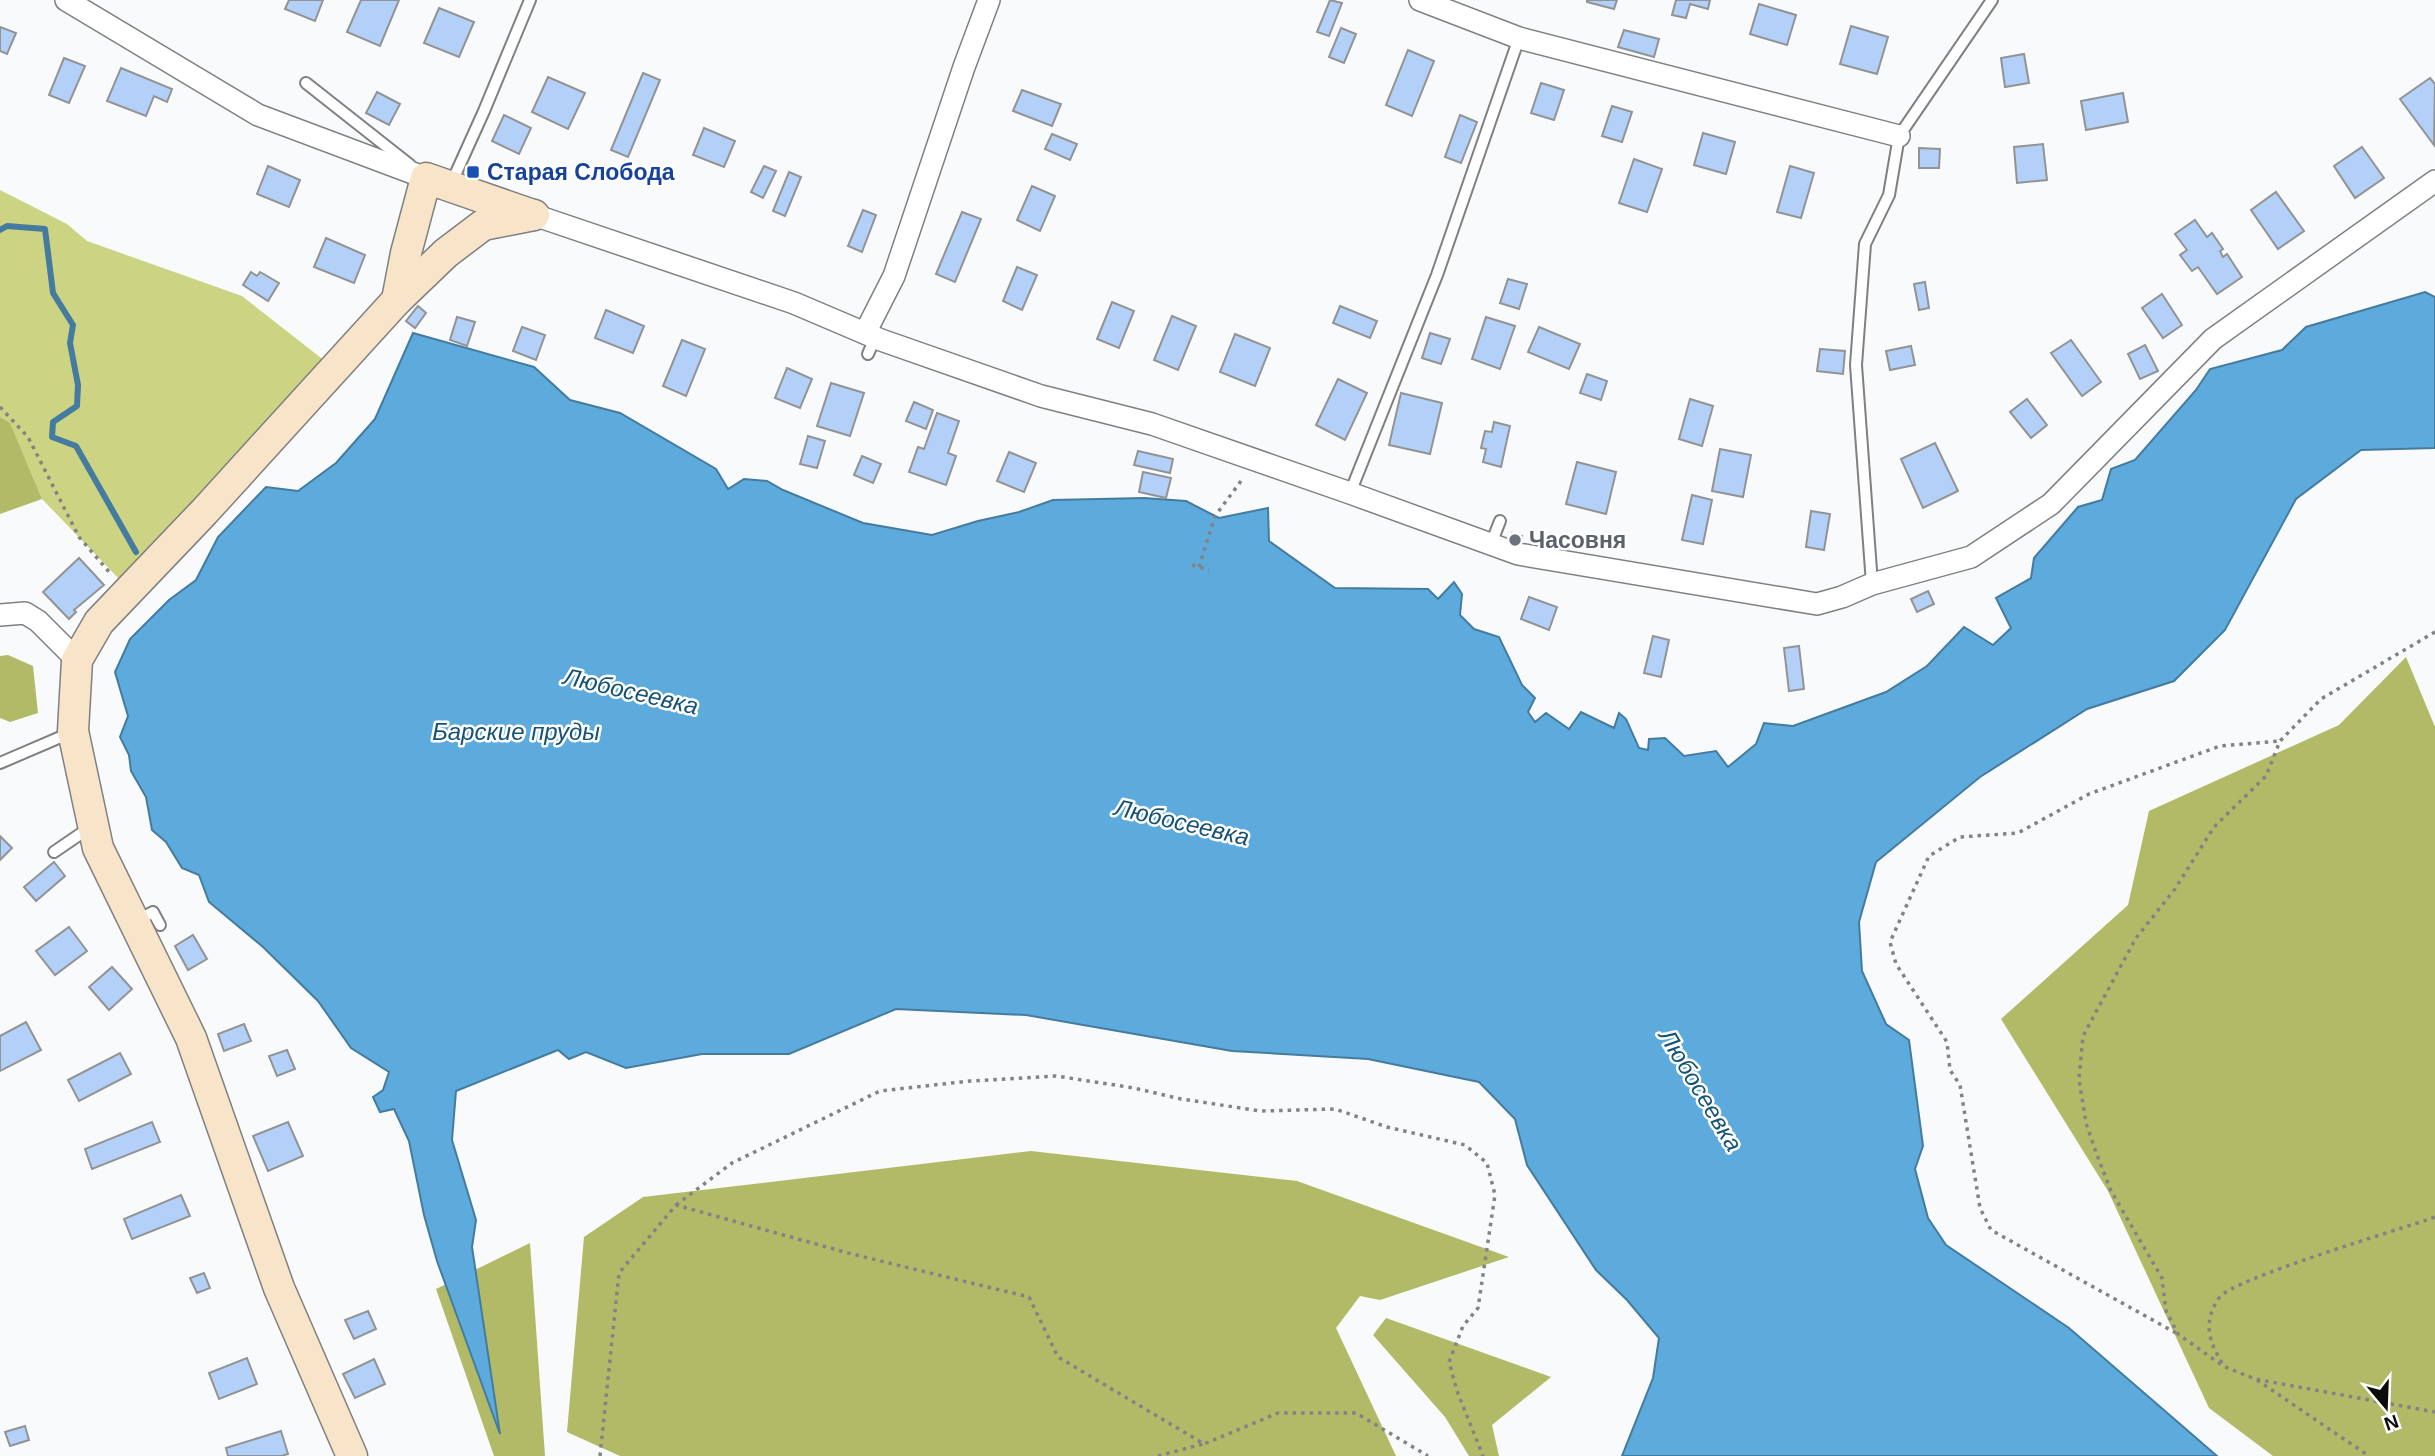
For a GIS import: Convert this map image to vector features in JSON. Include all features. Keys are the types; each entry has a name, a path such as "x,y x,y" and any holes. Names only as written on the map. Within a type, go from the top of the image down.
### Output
{"street":[{"path":"66,0 258,115 479,196 794,303 869,342 1041,396 1152,424 1518,554 1817,604 1872,584 1971,556 2051,504 2213,340 2435,181"},
{"path":"869,342 989,0"},
{"path":"1420,0 1519,38 1899,136"},
{"path":"397,300 406,253 438,181"},
{"path":"479,196 484,225"},
{"path":"352,1456 279,1288 191,1038 147,923 98,848 73,732 77,660 99,622 397,300 446,253 484,225 534,215"},
{"path":"0,615 25,613 38,621 77,660"}],"lane":[{"path":"306,83 438,181 484,111 530,0"},
{"path":"1872,584 1856,365 1865,244 1889,195 1899,136 1992,0"},
{"path":"1350,493 1437,275 1519,38"},
{"path":"1491,544 1500,521"},
{"path":"0,763 73,732"},
{"path":"54,852 93,825"}],"path":[{"path":"0,407 28,437 79,537 127,593"},
{"path":"1199,567 1214,516 1241,483 1253,459"},
{"path":"1192,565 1209,570"},
{"path":"2178,1334 2166,1311 2162,1278 2111,1191 2086,1123 2079,1079 2083,1036 2136,938 2175,889 2214,827 2266,776 2280,741 2321,699 2435,632"},
{"path":"2280,741 2220,746 2089,794 2018,833 1960,837 1929,856 1890,942 1896,964 1947,1042 1950,1070 1960,1085 1980,1208 1991,1230 2178,1334 2223,1366 2255,1379 2435,1412"},
{"path":"600,1456 619,1273 676,1205 732,1163 880,1091 970,1080 1056,1076 1134,1087 1181,1099 1261,1111 1335,1109 1387,1126 1465,1145 1487,1163 1495,1195 1478,1308 1463,1326 1449,1362 1457,1391 1483,1456"},
{"path":"676,1205 848,1253 1029,1297 1058,1357 1204,1444"},
{"path":"2223,1366 2211,1343 2208,1323 2220,1295 2252,1278 2435,1217"},
{"path":"2255,1379 2369,1456"},
{"path":"1158,1456 1204,1444 1278,1413 1356,1413 1428,1456"}],"green space":[{"path":"0,190 67,224 87,241 242,296 330,365 123,583 42,499 10,424 0,417"},
{"path":"0,417 10,423 42,499 0,514"},
{"path":"8,655 33,666 38,713 10,722 0,718 0,656"},
{"path":"2406,657 2435,727 2435,1456 2273,1456 2209,1408 2108,1191 2001,1019 2128,905 2149,811 2339,725"},
{"path":"1031,1151 1297,1181 1509,1257 1380,1300 1360,1296 1336,1328 1396,1456 620,1456 567,1432 584,1237 643,1197"},
{"path":"530,1243 545,1456 494,1456 436,1289"},
{"path":"1386,1318 1551,1377 1492,1425 1499,1456 1469,1456 1445,1417 1373,1335"}],"water":[{"name":"Барские пруды","path":"2425,292 2435,297 2435,448 2361,450 2296,499 2225,630 2174,681 2087,709 1980,777 1876,862 1859,922 1862,971 1886,1024 1909,1040 1923,1146 1915,1169 1928,1218 1946,1245 2069,1328 2217,1456 1622,1456 1653,1378 1659,1338 1627,1300 1596,1270 1527,1165 1515,1119 1479,1082 1368,1059 1232,1051 1026,1015 896,1009 789,1054 702,1054 626,1068 586,1052 569,1059 558,1050 456,1091 452,1140 476,1220 472,1247 500,1434 437,1261 424,1215 409,1141 394,1109 380,1112 373,1097 383,1090 389,1072 351,1048 318,1001 263,947 209,902 199,875 182,868 166,842 152,830 146,797 131,771 129,755 120,737 128,716 115,672 130,639 169,600 196,580 218,537 266,487 298,491 336,463 375,419 413,333 534,367 570,400 620,413 716,469 728,489 744,479 767,481 863,523 932,535 1053,500 1144,498 1186,501 1219,518 1268,508 1269,541 1335,588 1428,589 1438,599 1454,582 1462,594 1460,615 1474,629 1499,637 1522,685 1535,698 1528,712 1535,722 1546,713 1569,729 1581,712 1614,728 1619,713 1626,719 1639,748 1648,750 1649,739 1665,738 1684,756 1716,751 1728,767 1756,744 1764,723 1793,726 1886,692 1927,666 1964,627 1993,645 2011,628 1996,598 2031,578 2034,558 2078,507 2102,500 2111,469 2135,460 2196,390 2210,369 2282,350 2306,327"}],"building":[{"path":"289,0 323,0 315,21 285,9"},
{"path":"361,0 399,0 380,46 347,32"},
{"path":"1330,0 1342,3 1329,36 1317,32"},
{"path":"1587,0 1617,0 1614,9"},
{"path":"1676,0 1710,0 1708,9 1690,4 1686,18 1672,15"},
{"path":"1759,4 1796,15 1787,45 1750,34"},
{"path":"439,8 474,22 459,57 424,43"},
{"path":"1851,26 1888,37 1877,74 1840,64"},
{"path":"0,27 16,33 7,54 0,51"},
{"path":"1341,28 1356,34 1344,63 1329,57"},
{"path":"1624,30 1659,39 1654,57 1618,47"},
{"path":"1408,50 1434,61 1412,116 1386,105"},
{"path":"2024,54 2029,83 2005,87 2001,58"},
{"path":"64,58 85,66 69,103 49,95"},
{"path":"121,68 172,89 167,102 154,96 146,116 107,101"},
{"path":"643,73 660,80 628,157 611,150"},
{"path":"548,77 585,93 568,129 532,112"},
{"path":"2430,78 2435,84 2434,145 2400,99"},
{"path":"1541,83 1564,90 1554,120 1531,113"},
{"path":"1022,90 1061,104 1052,126 1013,111"},
{"path":"377,92 400,104 389,125 366,113"},
{"path":"2123,93 2128,122 2086,130 2081,101"},
{"path":"1612,106 1632,112 1622,142 1602,136"},
{"path":"504,115 531,128 519,154 492,141"},
{"path":"1460,115 1477,122 1461,163 1445,157"},
{"path":"704,128 735,141 724,167 693,155"},
{"path":"1703,133 1735,142 1726,174 1694,165"},
{"path":"1052,134 1077,144 1070,160 1045,149"},
{"path":"2043,144 2047,180 2017,183 2014,147"},
{"path":"2362,147 2384,178 2355,198 2334,166"},
{"path":"1919,148 1940,149 1939,168 1919,168"},
{"path":"1634,159 1662,169 1647,212 1619,203"},
{"path":"268,166 300,180 289,207 257,194"},
{"path":"764,166 776,171 763,198 751,192"},
{"path":"1790,166 1814,173 1801,218 1777,212"},
{"path":"789,172 801,177 785,216 773,211"},
{"path":"1032,186 1055,196 1040,231 1017,220"},
{"path":"2276,192 2304,231 2278,249 2251,210"},
{"path":"863,210 876,215 862,252 848,246"},
{"path":"962,212 981,219 955,282 936,274"},
{"path":"2195,220 2207,237 2212,233 2223,249 2220,251 2223,257 2227,254 2242,277 2217,294 2198,267 2192,271 2180,255 2187,250 2175,234"},
{"path":"326,238 365,255 354,283 314,267"},
{"path":"1017,267 1037,275 1022,310 1003,301"},
{"path":"251,272 257,276 260,272 279,283 268,301 243,285"},
{"path":"1508,279 1527,284 1519,309 1500,303"},
{"path":"1925,282 1929,308 1919,310 1914,284"},
{"path":"2162,294 2182,325 2163,338 2142,308"},
{"path":"1112,302 1134,311 1119,348 1097,339"},
{"path":"418,306 426,313 415,328 406,321"},
{"path":"1340,306 1377,321 1370,338 1333,323"},
{"path":"606,310 644,326 633,353 595,338"},
{"path":"1172,316 1196,326 1178,370 1154,360"},
{"path":"457,317 475,322 467,346 450,340"},
{"path":"1486,317 1515,326 1500,369 1472,359"},
{"path":"522,327 545,335 536,360 513,351"},
{"path":"1539,327 1580,344 1569,369 1528,352"},
{"path":"1430,333 1450,339 1441,364 1422,358"},
{"path":"1235,334 1270,348 1255,386 1220,372"},
{"path":"682,340 705,349 686,396 663,386"},
{"path":"2071,340 2101,382 2082,396 2051,353"},
{"path":"2145,345 2158,371 2140,379 2128,354"},
{"path":"1911,346 1915,365 1890,370 1886,351"},
{"path":"1820,349 1845,351 1843,374 1817,371"},
{"path":"787,368 812,379 800,408 775,398"},
{"path":"1587,374 1607,381 1601,400 1580,393"},
{"path":"1338,379 1367,393 1345,440 1316,425"},
{"path":"831,383 864,393 850,436 817,426"},
{"path":"1401,393 1442,403 1430,454 1389,445"},
{"path":"1690,399 1713,406 1702,446 1679,439"},
{"path":"2027,399 2047,425 2031,438 2010,412"},
{"path":"914,402 933,410 926,429 906,421"},
{"path":"937,413 959,421 948,453 956,456 946,485 909,472 918,447 924,449"},
{"path":"1494,422 1510,426 1501,467 1483,462 1486,449 1481,448 1485,431 1492,432"},
{"path":"808,436 825,441 817,468 800,464"},
{"path":"1935,443 1958,491 1923,508 1901,459"},
{"path":"1720,449 1751,455 1743,497 1712,491"},
{"path":"1138,451 1173,459 1170,473 1134,465"},
{"path":"1009,452 1036,463 1024,492 997,481"},
{"path":"862,456 881,464 873,483 854,475"},
{"path":"1577,462 1616,472 1606,514 1566,504"},
{"path":"1143,472 1171,478 1166,498 1139,492"},
{"path":"1692,495 1712,500 1703,544 1682,540"},
{"path":"1811,511 1830,514 1824,550 1806,547"},
{"name":"Часовня","path":"1512,533 1522,536 1518,547 1508,544"},
{"path":"79,558 104,585 74,610 76,612 69,619 43,592"},
{"path":"1928,591 1934,604 1917,612 1911,599"},
{"path":"1529,597 1557,607 1549,630 1521,619"},
{"path":"1653,636 1669,640 1661,677 1644,673"},
{"path":"1799,646 1804,689 1789,691 1784,648"},
{"path":"0,836 12,848 0,860"},
{"path":"54,862 65,876 36,901 24,887"},
{"path":"69,927 87,951 55,975 36,951"},
{"path":"193,935 207,959 188,970 175,946"},
{"path":"112,967 132,989 109,1010 89,987"},
{"path":"26,1022 41,1050 0,1071 0,1036"},
{"path":"244,1024 251,1041 224,1051 218,1034"},
{"path":"287,1050 295,1069 277,1076 269,1056"},
{"path":"120,1053 131,1074 79,1101 68,1080"},
{"path":"152,1122 160,1142 92,1169 85,1149"},
{"path":"288,1122 303,1156 268,1171 253,1136"},
{"path":"181,1195 190,1216 132,1239 124,1219"},
{"path":"204,1273 210,1288 197,1293 190,1278"},
{"path":"368,1311 376,1329 354,1339 345,1320"},
{"path":"247,1358 257,1384 219,1399 209,1373"},
{"path":"374,1359 385,1384 355,1398 343,1374"},
{"path":"25,1426 29,1440 10,1446 5,1432"},
{"path":"281,1431 288,1454 228,1456 226,1448"}],"waterway":[{"name":"Любосеевка","path":"0,230 7,226 45,229 53,293 73,325 70,343 78,385 77,406 53,422 52,437 76,446 136,552"}],"place":[{"name":"Старая Слобода","path":"473,172"},
{"name":"Часовня","path":"1515,540"}]}
